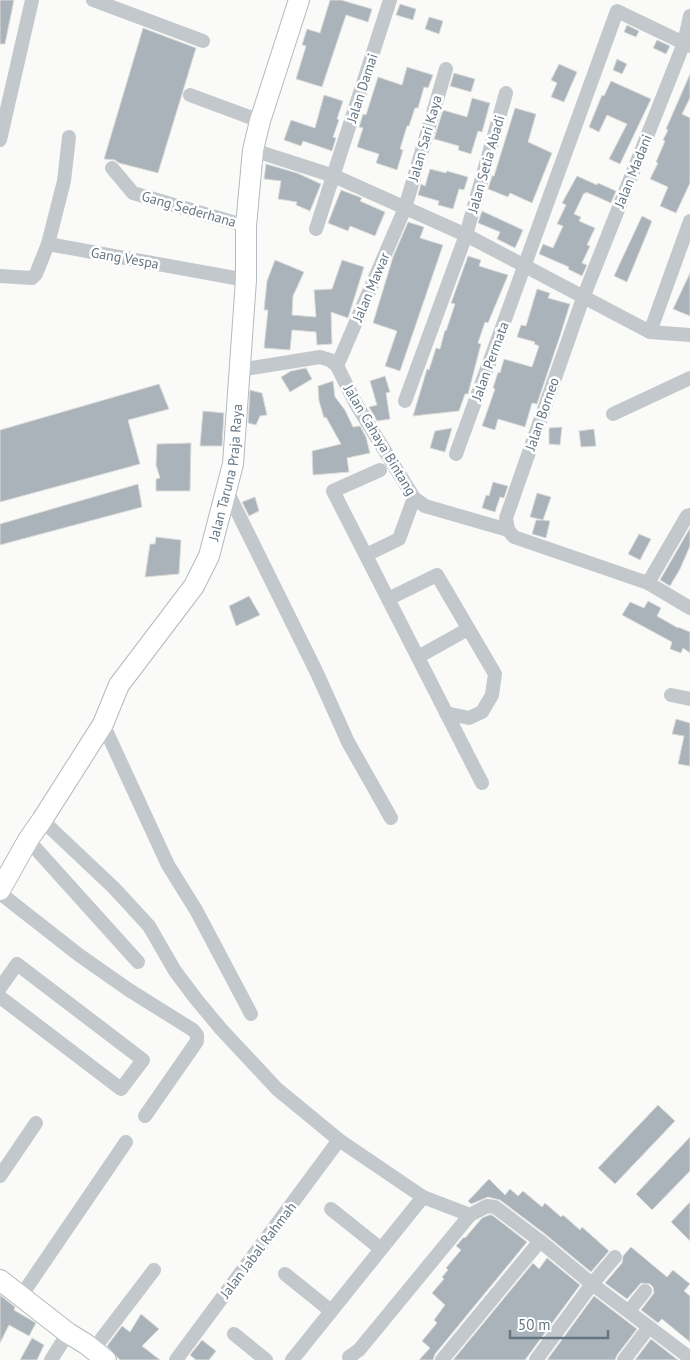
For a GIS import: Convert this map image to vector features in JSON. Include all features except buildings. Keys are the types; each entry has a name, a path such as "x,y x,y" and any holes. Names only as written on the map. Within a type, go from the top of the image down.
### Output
{"street":[{"path":"0,140 3,116 32,0"},
{"path":"93,0 203,41"},
{"name":"Jalan Taruna Praja Raya","path":"0,892 28,840 103,724 119,685 194,586 210,556 233,464 246,280 246,226 253,150 260,121 299,0"},
{"name":"Jalan Damai","path":"316,229 390,0"},
{"name":"Jalan Permata","path":"456,454 617,11 687,45"},
{"name":"Jalan Madani","path":"583,298 687,45 690,16"},
{"name":"Jalan Sari Kaya","path":"405,208 446,69"},
{"name":"Jalan Setia Abadi","path":"405,401 466,235 506,93"},
{"path":"190,95 260,121"},
{"path":"0,276 32,278 36,274 48,244 64,181 69,137"},
{"path":"253,150 334,176 466,235 650,332 690,336"},
{"name":"Gang Sederhana","path":"112,168 132,193 246,226"},
{"name":"Jalan Mawar","path":"337,366 405,208"},
{"path":"650,332 690,221"},
{"name":"Gang Vespa","path":"48,244 246,280"},
{"name":"Jalan Borneo","path":"508,530 506,518 583,298"},
{"path":"239,370 320,358 330,360 337,366"},
{"name":"Jalan Cahaya Bintang","path":"337,366 356,404 414,498 425,506 508,530 514,538 648,584 690,608"},
{"path":"612,414 690,378"},
{"path":"380,470 333,491 482,783"},
{"path":"227,491 317,673 348,742 392,818"},
{"path":"366,555 399,539 414,498"},
{"path":"648,584 687,516 690,515"},
{"path":"388,599 437,575 495,674 492,694 482,712 468,718 446,713"},
{"path":"418,657 468,629"},
{"path":"671,695 690,699"},
{"path":"103,724 168,865 196,910 251,1014"},
{"path":"42,820 114,888 149,926 175,971 191,992 221,1029 270,1083 339,1140 423,1196 470,1215"},
{"path":"28,840 138,962"},
{"path":"0,892 79,955 129,990 193,1030 197,1035 197,1041 146,1116"},
{"path":"17,964 143,1060 121,1089 0,989 17,964"},
{"path":"0,1176 36,1123"},
{"name":"Jalan Jabal Rahmah","path":"176,1360 339,1140"},
{"path":"21,1296 126,1142"},
{"path":"292,1360 423,1196"},
{"path":"351,1360 349,1357 359,1350 470,1215 487,1206 495,1207 649,1327 688,1350"},
{"path":"331,1209 381,1249"},
{"path":"442,1360 540,1241"},
{"path":"536,1360 592,1284 615,1258"},
{"path":"0,1280 68,1333 100,1355 154,1270"},
{"path":"285,1274 331,1311"},
{"path":"629,1311 646,1291"},
{"path":"624,1360 649,1327"},
{"path":"51,1360 68,1333"},
{"path":"234,1334 266,1360"}]}
